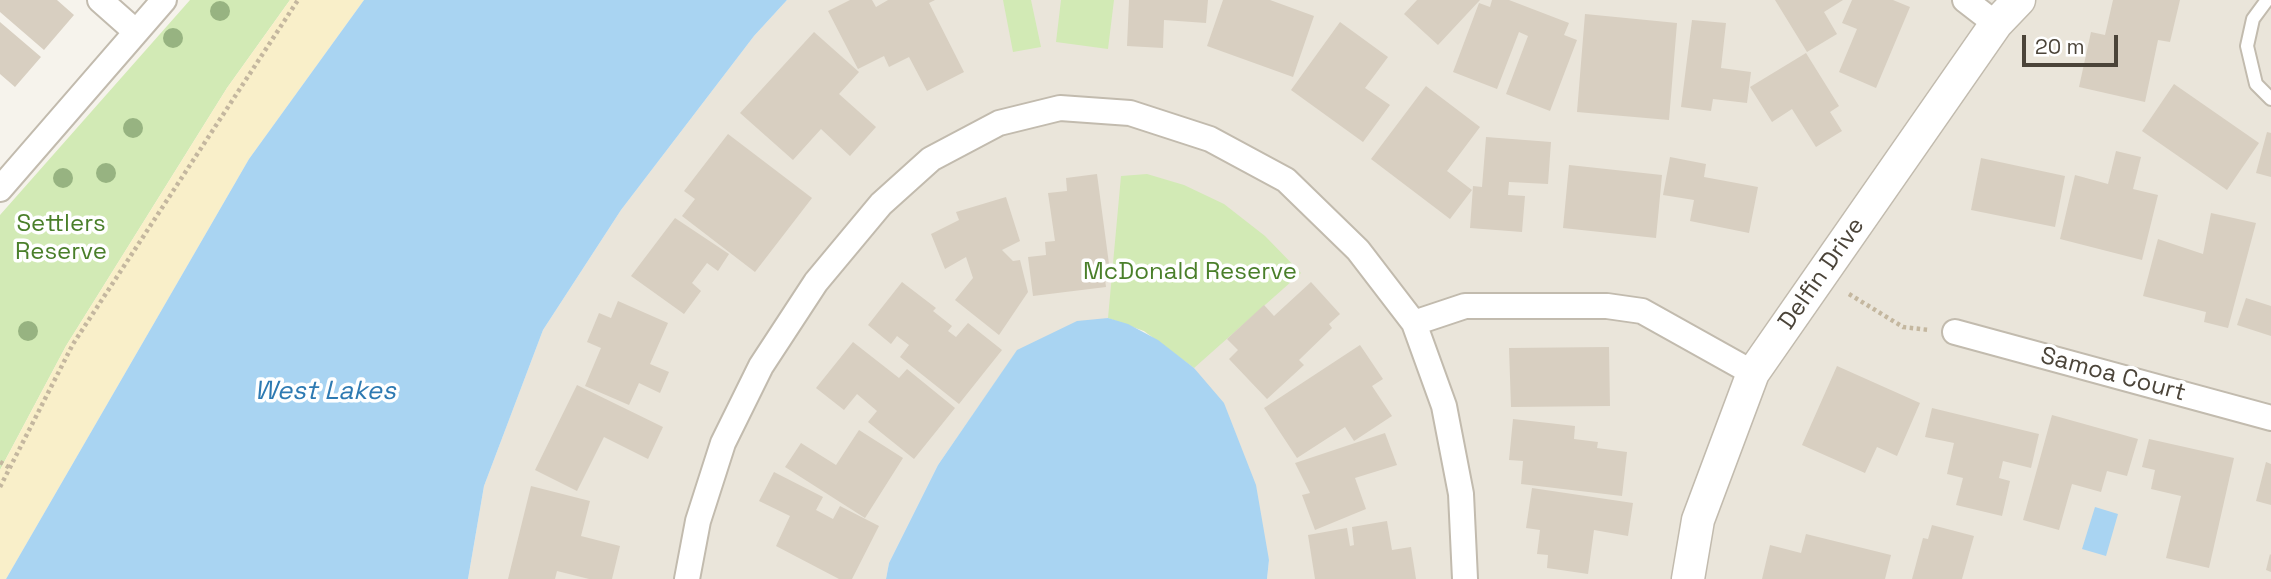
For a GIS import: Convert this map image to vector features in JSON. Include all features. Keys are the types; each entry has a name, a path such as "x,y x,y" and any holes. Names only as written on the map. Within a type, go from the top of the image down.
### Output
{"street":[{"path":"100,0 135,31"},
{"path":"0,189 164,0"},
{"path":"1965,0 1996,24"},
{"name":"Delfin Drive","path":"1688,579 1698,520 1753,373 1996,24 2019,0"},
{"path":"687,579 698,522 723,443 761,366 816,282 881,204 931,159 999,123 1060,108 1130,113 1210,139 1286,180 1358,250 1414,323 1444,406 1461,494 1465,579"},
{"path":"1414,323 1465,306 1607,306 1642,311 1753,373"},
{"name":"Samoa Court","path":"1955,332 2271,418"}],"lane":[{"path":"2267,0 2253,19 2247,46 2256,84 2271,99"}],"path":[{"path":"0,487 72,344 298,0"},
{"path":"1849,294 1903,327 1955,332"},
{"path":"0,462 10,468"}],"shaded area":[{"path":"787,0 2271,0 2271,579 1267,579 1269,560 1194,368 1144,331 1108,318 1017,351 938,465 889,563 886,579 468,579 484,486 543,330 621,210 754,36"}],"green space":[{"name":"Settlers Reserve","path":"190,0 290,0 227,88 66,346 0,470 0,215"},
{"path":"1003,0 1031,0 1041,47 1013,52"},
{"path":"1061,0 1114,0 1108,49 1056,42"},
{"name":"McDonald Reserve","path":"1147,174 1184,185 1224,204 1265,236 1301,273 1194,368 1144,331 1108,318 1121,176"}],"sand":[{"path":"290,0 364,0 249,159 6,579 0,579 0,470 66,346 227,88"}],"water":[{"name":"West Lakes","path":"364,0 787,0 754,36 621,210 543,330 484,486 468,579 6,579 249,159"},
{"path":"1108,318 1128,324 1158,340 1194,368 1224,403 1256,485 1269,560 1267,579 886,579 889,563 938,465 1017,350 1077,321"},
{"path":"2095,507 2118,514 2106,556 2082,549"}],"building":[{"path":"0,0 57,0 74,15 44,50 0,12"},
{"path":"850,0 872,0 876,7 888,0 935,0 929,3 964,72 927,91 909,57 889,67 884,56 858,69 828,11"},
{"path":"1129,0 1208,0 1206,23 1164,20 1163,48 1127,46"},
{"path":"1223,0 1270,0 1314,16 1293,77 1207,46"},
{"path":"1417,0 1480,0 1438,45 1404,14"},
{"path":"1492,0 1509,0 1569,23 1564,35 1577,40 1550,111 1506,94 1528,36 1519,32 1497,89 1453,72 1479,3 1490,7"},
{"path":"1775,0 1843,0 1824,12 1837,34 1807,52"},
{"path":"1852,0 1893,0 1910,7 1876,88 1839,72 1857,29 1842,23"},
{"path":"2113,0 2180,0 2170,42 2158,40 2145,102 2079,87 2091,32 2105,35"},
{"path":"1585,14 1677,23 1669,120 1577,112"},
{"path":"1692,20 1726,23 1721,68 1751,72 1747,103 1713,99 1711,111 1681,107"},
{"path":"0,22 41,57 15,87 0,74"},
{"path":"1340,22 1388,57 1365,88 1390,105 1363,142 1291,90"},
{"path":"814,32 859,72 839,94 876,127 850,156 821,129 793,160 740,113"},
{"path":"1806,53 1839,106 1830,112 1842,131 1816,147 1792,109 1772,122 1750,87"},
{"path":"2174,84 2259,143 2227,190 2142,131"},
{"path":"1426,86 1480,127 1447,171 1472,190 1450,219 1371,159"},
{"path":"2267,132 2271,133 2271,177 2256,173"},
{"path":"728,134 812,198 755,272 682,216 695,199 684,191"},
{"path":"1486,137 1551,142 1548,184 1509,182 1508,195 1525,196 1522,232 1470,228 1473,186 1482,187"},
{"path":"2116,151 2141,157 2133,189 2158,195 2142,260 2060,239 2075,175 2108,184"},
{"path":"1670,157 1706,164 1704,177 1758,187 1749,233 1690,221 1694,200 1663,195"},
{"path":"1981,158 2065,176 2055,227 1971,210"},
{"path":"1569,165 1662,175 1656,238 1563,228"},
{"path":"1097,174 1109,264 1103,263 1106,287 1033,296 1028,257 1046,255 1045,242 1055,241 1048,193 1067,191 1066,178"},
{"path":"1006,197 1020,241 1002,250 1013,261 1020,260 1028,292 999,335 955,300 973,278 966,257 945,269 931,234 959,220 956,212"},
{"path":"2211,213 2256,223 2228,328 2204,322 2206,312 2143,296 2158,239 2203,254"},
{"path":"675,218 729,254 718,271 707,263 692,283 701,291 684,314 631,276"},
{"path":"902,282 936,308 933,311 952,326 948,331 956,337 968,323 1002,350 959,404 900,357 909,345 897,336 891,344 868,325"},
{"path":"1311,282 1340,314 1329,324 1332,328 1299,360 1304,365 1267,399 1229,359 1238,350 1227,339 1264,305 1274,316"},
{"path":"2246,298 2271,306 2271,336 2237,325"},
{"path":"618,301 668,323 650,364 669,372 660,393 639,383 629,405 585,386 601,348 587,342 599,313 611,318"},
{"path":"853,342 899,378 907,369 955,408 914,459 868,422 877,411 857,394 844,410 816,388"},
{"path":"1360,345 1383,379 1372,386 1392,416 1354,441 1345,427 1297,458 1264,408"},
{"path":"1609,347 1610,406 1511,407 1509,348"},
{"path":"1837,366 1920,403 1897,456 1877,447 1865,473 1802,445"},
{"path":"577,385 663,427 648,459 604,437 577,491 535,470"},
{"path":"1932,408 2039,434 2031,468 2003,461 1999,478 2010,481 2002,516 1956,505 1963,478 1947,474 1954,443 1925,437"},
{"path":"2052,415 2138,439 2127,476 2107,471 2101,492 2072,484 2059,530 2023,520"},
{"path":"1513,419 1575,426 1574,439 1598,442 1597,448 1627,452 1622,496 1521,484 1523,461 1509,460"},
{"path":"859,430 903,458 865,518 785,467 801,443 836,465"},
{"path":"1385,433 1397,465 1355,478 1366,509 1315,530 1302,495 1310,493 1295,463"},
{"path":"2149,439 2234,458 2209,568 2166,558 2181,496 2151,489 2155,470 2142,467"},
{"path":"2266,462 2271,464 2271,505 2256,501"},
{"path":"774,472 823,497 816,510 833,519 840,506 879,526 852,579 839,579 776,546 790,516 759,501"},
{"path":"531,486 590,501 581,536 620,546 612,579 589,579 557,571 555,579 508,579"},
{"path":"1532,488 1633,503 1628,536 1594,530 1588,574 1547,568 1548,555 1537,554 1540,530 1526,528"},
{"path":"1387,521 1392,550 1411,547 1416,579 1315,579 1308,535 1347,528 1350,546 1354,545 1352,527"},
{"path":"1932,525 1974,536 1962,579 1912,579 1923,538 1928,539"},
{"path":"1806,534 1891,555 1885,579 1762,579 1770,545 1801,553"},
{"path":"2271,555 2271,572 2266,570"}]}
